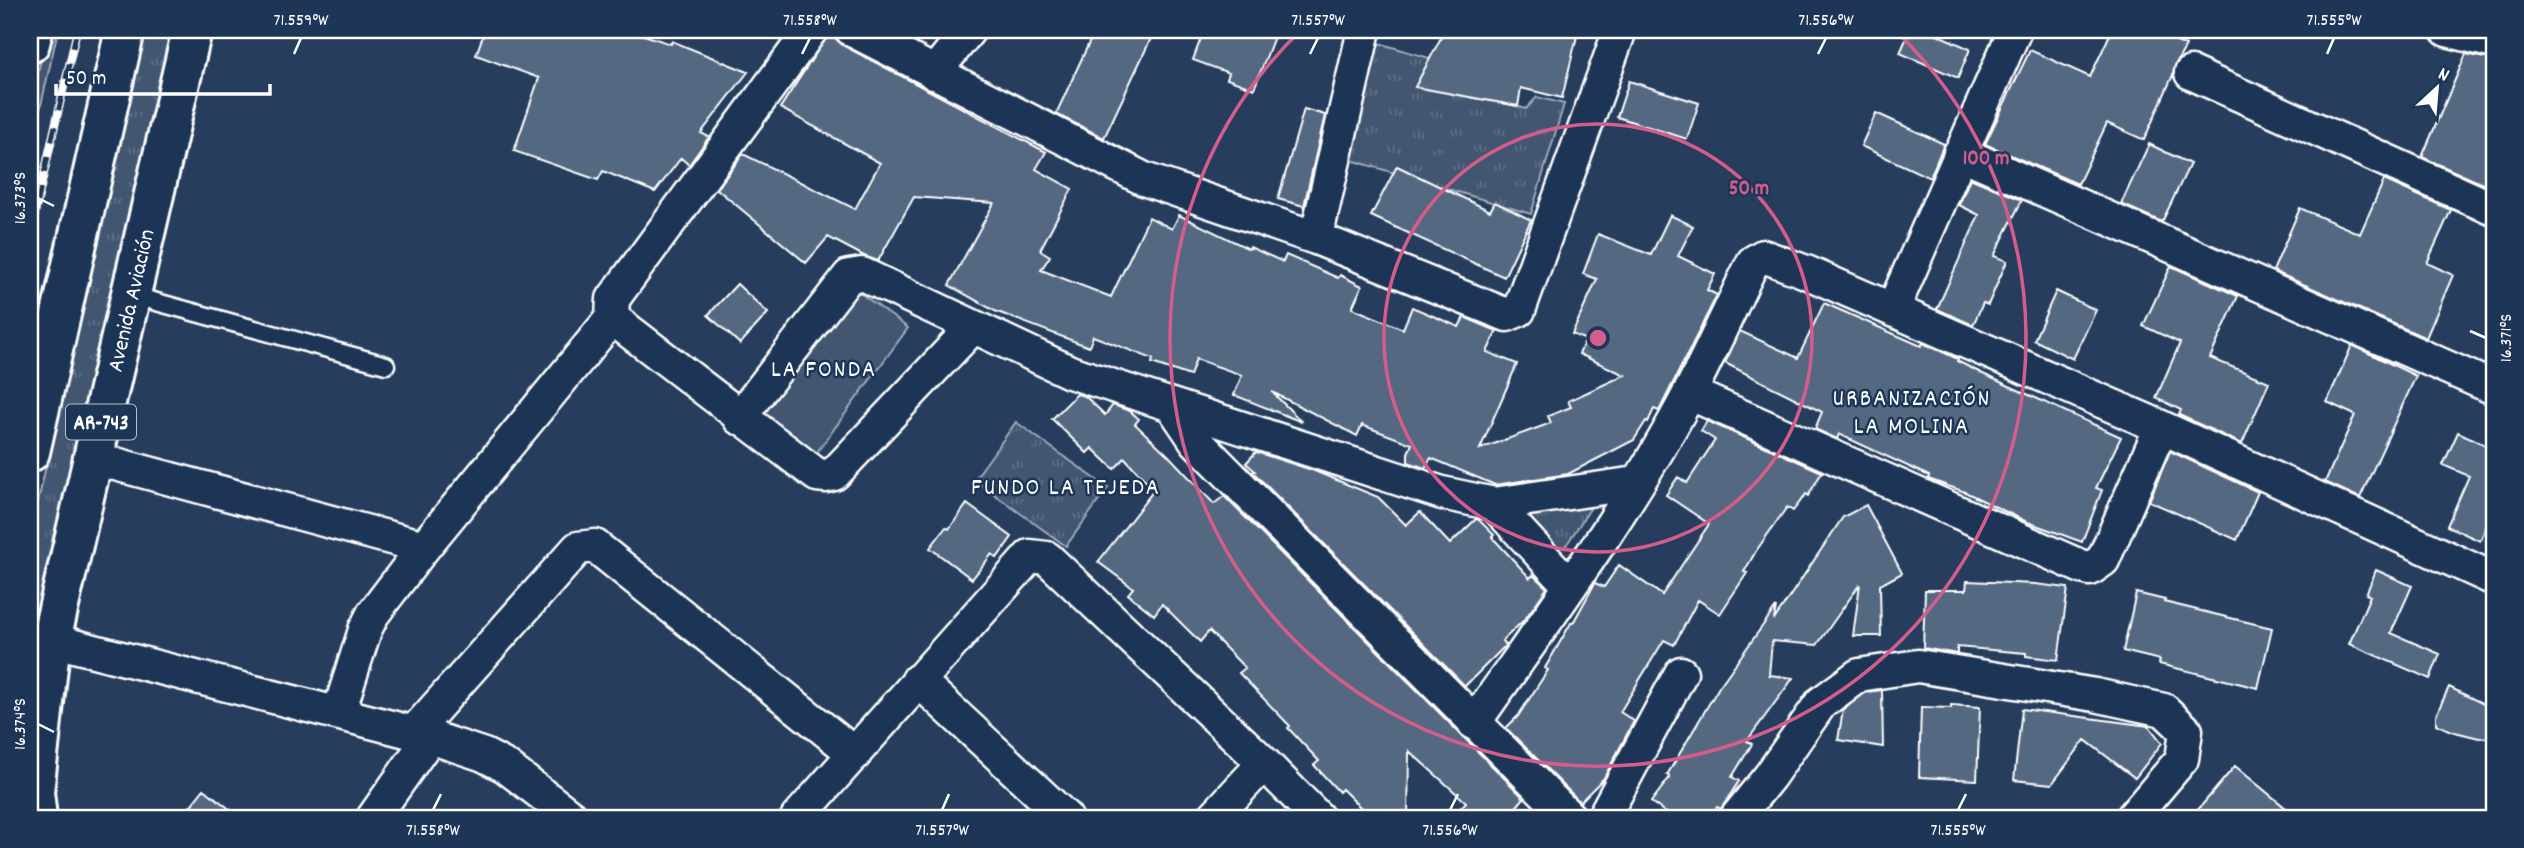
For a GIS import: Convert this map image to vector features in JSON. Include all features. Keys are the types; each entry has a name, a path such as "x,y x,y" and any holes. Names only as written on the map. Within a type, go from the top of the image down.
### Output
{"main road":[{"path":"30,43 33,30"},
{"name":"AR-743","path":"30,452 125,30"},
{"name":"Avenida Aviación","path":"37,818 34,792 51,640 192,30"}],"street":[{"path":"339,712 369,622 424,547 611,318 613,299 811,30"},
{"path":"852,30 1144,179 1316,238 1507,315 1520,310 1620,30"},
{"path":"934,73 970,30"},
{"path":"1316,238 1364,30"},
{"path":"1893,309 2015,30"},
{"path":"2447,30 2494,42"},
{"path":"2191,72 2494,209"},
{"path":"1960,153 2494,388"},
{"path":"1474,723 1570,586 1636,483 1689,393 1752,262 1763,256 1893,309 2161,427 2494,579"},
{"path":"739,418 849,276 862,274 1049,364 1173,407 1442,493 1494,504 1636,483"},
{"path":"611,318 739,418 817,475 826,476 834,474 973,327"},
{"path":"1689,393 2091,569 2103,560 2161,427"},
{"path":"1173,407 1196,441 1570,818"},
{"path":"93,458 424,547"},
{"path":"1494,504 1570,586"},
{"path":"373,818 422,734 578,548 587,545 595,546 855,754"},
{"path":"797,818 1030,556 1047,558 1264,763 1318,818"},
{"path":"51,640 422,734 484,755 505,766 573,818"},
{"path":"1736,818 1770,776 1821,703 1859,675 1918,666 2095,695 2164,710 2186,731 2182,759 2132,818"},
{"path":"1603,818 1681,673"},
{"path":"918,680 1050,813"},
{"path":"1213,818 1264,763"}],"lane":[{"path":"131,295 386,365"}],"green space":[{"path":"48,30 58,30 30,154 30,107"},
{"path":"144,30 175,30 30,659 30,537"},
{"path":"1352,35 1439,61 1433,81 1526,109 1537,97 1564,104 1531,214 1318,150"},
{"path":"834,274 908,328 812,459 737,404"},
{"path":"1016,422 1108,488 1066,546 974,480"},
{"path":"1597,498 1565,547 1551,548 1513,515"}],"building":[{"path":"485,30 629,30 671,44 672,41 748,72 701,133 709,137 689,165 681,158 655,192 603,171 598,180 514,151 539,78 476,55"},
{"path":"1095,30 1155,30 1104,138 1056,114"},
{"path":"1204,30 1215,30 1236,38 1239,30 1262,30 1275,34 1254,89 1227,79 1229,73 1193,60"},
{"path":"1445,30 1551,30 1577,36 1562,98 1521,88 1518,106 1415,87"},
{"path":"1910,30 1927,30 1970,49 1958,78 1900,53"},
{"path":"2112,30 2150,30 2186,46 2175,65 2144,140 2107,123 2078,184 1985,144 2030,50 2090,77"},
{"path":"829,33 844,46 1046,152 1036,169 1072,189 1040,250 1050,256 1041,270 1111,297 1149,217 1172,229 1179,215 1249,249 1250,247 1283,262 1286,255 1362,286 1352,308 1403,329 1412,307 1459,327 1464,317 1497,331 1487,352 1517,364 1480,449 1551,423 1548,416 1571,407 1568,401 1625,375 1579,354 1586,340 1572,334 1597,279 1583,274 1598,234 1651,255 1670,215 1693,226 1678,256 1715,274 1707,290 1717,295 1659,411 1654,409 1634,440 1568,474 1495,485 1431,458 1425,468 1408,462 1412,444 1362,425 1357,436 1272,392 1302,422 1234,395 1242,375 1196,359 1190,376 1152,363 1153,359 1093,336 1089,347 995,311 949,285 994,203 914,197 878,261 828,237 806,263 717,189 743,154 855,209 880,163 780,108"},
{"path":"2466,54 2494,60 2494,189 2422,157"},
{"path":"1629,81 1699,103 1687,139 1617,117"},
{"path":"1304,109 1325,115 1304,206 1278,199"},
{"path":"1876,113 1944,144 1930,178 1861,146"},
{"path":"2149,144 2190,164 2162,222 2121,204"},
{"path":"1397,166 1490,211 1495,202 1531,220 1504,277 1371,216"},
{"path":"1970,178 2022,200 1994,256 2007,261 1988,305 1983,303 1973,325 1937,309 1979,215 1959,205"},
{"path":"2384,180 2451,210 2427,263 2453,275 2426,338 2273,271 2300,208 2360,234"},
{"path":"2171,266 2238,296 2210,358 2269,382 2242,444 2179,415 2181,410 2156,398 2180,343 2143,326"},
{"path":"737,284 768,313 740,344 708,315"},
{"path":"2056,291 2096,310 2073,359 2034,340"},
{"path":"1824,303 1921,346 1923,343 1983,374 2121,437 2096,488 2102,490 2082,542 2025,521 1965,492 1928,479 1929,476 1839,434 1837,439 1815,429 1822,412 1725,363 1740,331 1798,358"},
{"path":"2352,345 2416,376 2360,498 2325,482 2355,415 2327,402"},
{"path":"1077,394 1085,396 1105,415 1113,405 1130,411 1139,419 1135,424 1214,504 1224,496 1524,798 1507,818 1452,818 1466,802 1409,751 1408,818 1371,818 1342,789 1339,792 1314,765 1319,761 1239,673 1245,668 1209,631 1200,642 1162,604 1154,615 1128,594 1133,588 1098,562 1154,490 1125,458 1114,469 1092,448 1087,453 1052,419"},
{"path":"1707,421 1822,472 1808,496 1806,494 1793,511 1787,507 1756,551 1744,572 1747,573 1720,614 1698,600 1674,645 1664,640 1620,712 1634,721 1604,778 1580,802 1506,728 1518,716 1548,670 1545,668 1595,583 1604,587 1619,565 1662,595 1709,524 1666,495 1678,477 1687,483 1715,440 1701,431"},
{"path":"2458,432 2494,449 2494,510 2480,541 2447,526 2469,476 2443,465"},
{"path":"2170,451 2258,492 2237,540 2149,501"},
{"path":"1256,452 1312,470 1378,497 1406,525 1420,512 1450,544 1476,519 1479,520 1530,578 1533,575 1547,588 1525,619 1502,641 1506,645 1465,686 1253,472 1255,471 1246,463"},
{"path":"967,504 1012,537 997,558 992,554 972,579 930,548 946,527 949,529"},
{"path":"1866,505 1902,573 1880,585 1881,636 1853,636 1860,584 1817,645 1772,641 1769,675 1793,678 1747,741 1752,744 1732,777 1739,781 1721,809 1717,807 1709,818 1673,818 1651,802 1670,777 1667,775 1719,687 1776,607 1774,620 1843,517"},
{"path":"2376,570 2412,586 2391,633 2440,654 2430,679 2349,644 2370,596 2366,594"},
{"path":"1967,581 2068,588 2058,660 2026,656 2026,653 1957,647 1957,654 1923,648 1925,590 1966,590"},
{"path":"2136,593 2272,628 2258,688 2159,664 2160,660 2123,651"},
{"path":"2449,687 2494,709 2494,737 2479,738 2436,724 2436,715"},
{"path":"1882,690 1883,747 1838,740 1843,710 1866,692"},
{"path":"1951,705 1980,707 1977,780 1919,777 1921,707 1951,708"},
{"path":"2022,709 2149,726 2162,743 2135,778 2085,740 2052,784 2014,780"},
{"path":"2235,766 2298,818 2191,818"},
{"path":"204,789 241,818 181,818"}],"railway":[{"path":"30,235 77,30"}],"district":[{"name":"LA FONDA","path":"824,368"},
{"name":"URBANIZACIÓN LA MOLINA","path":"1912,411"},
{"name":"FUNDO LA TEJEDA","path":"1066,486"}]}
